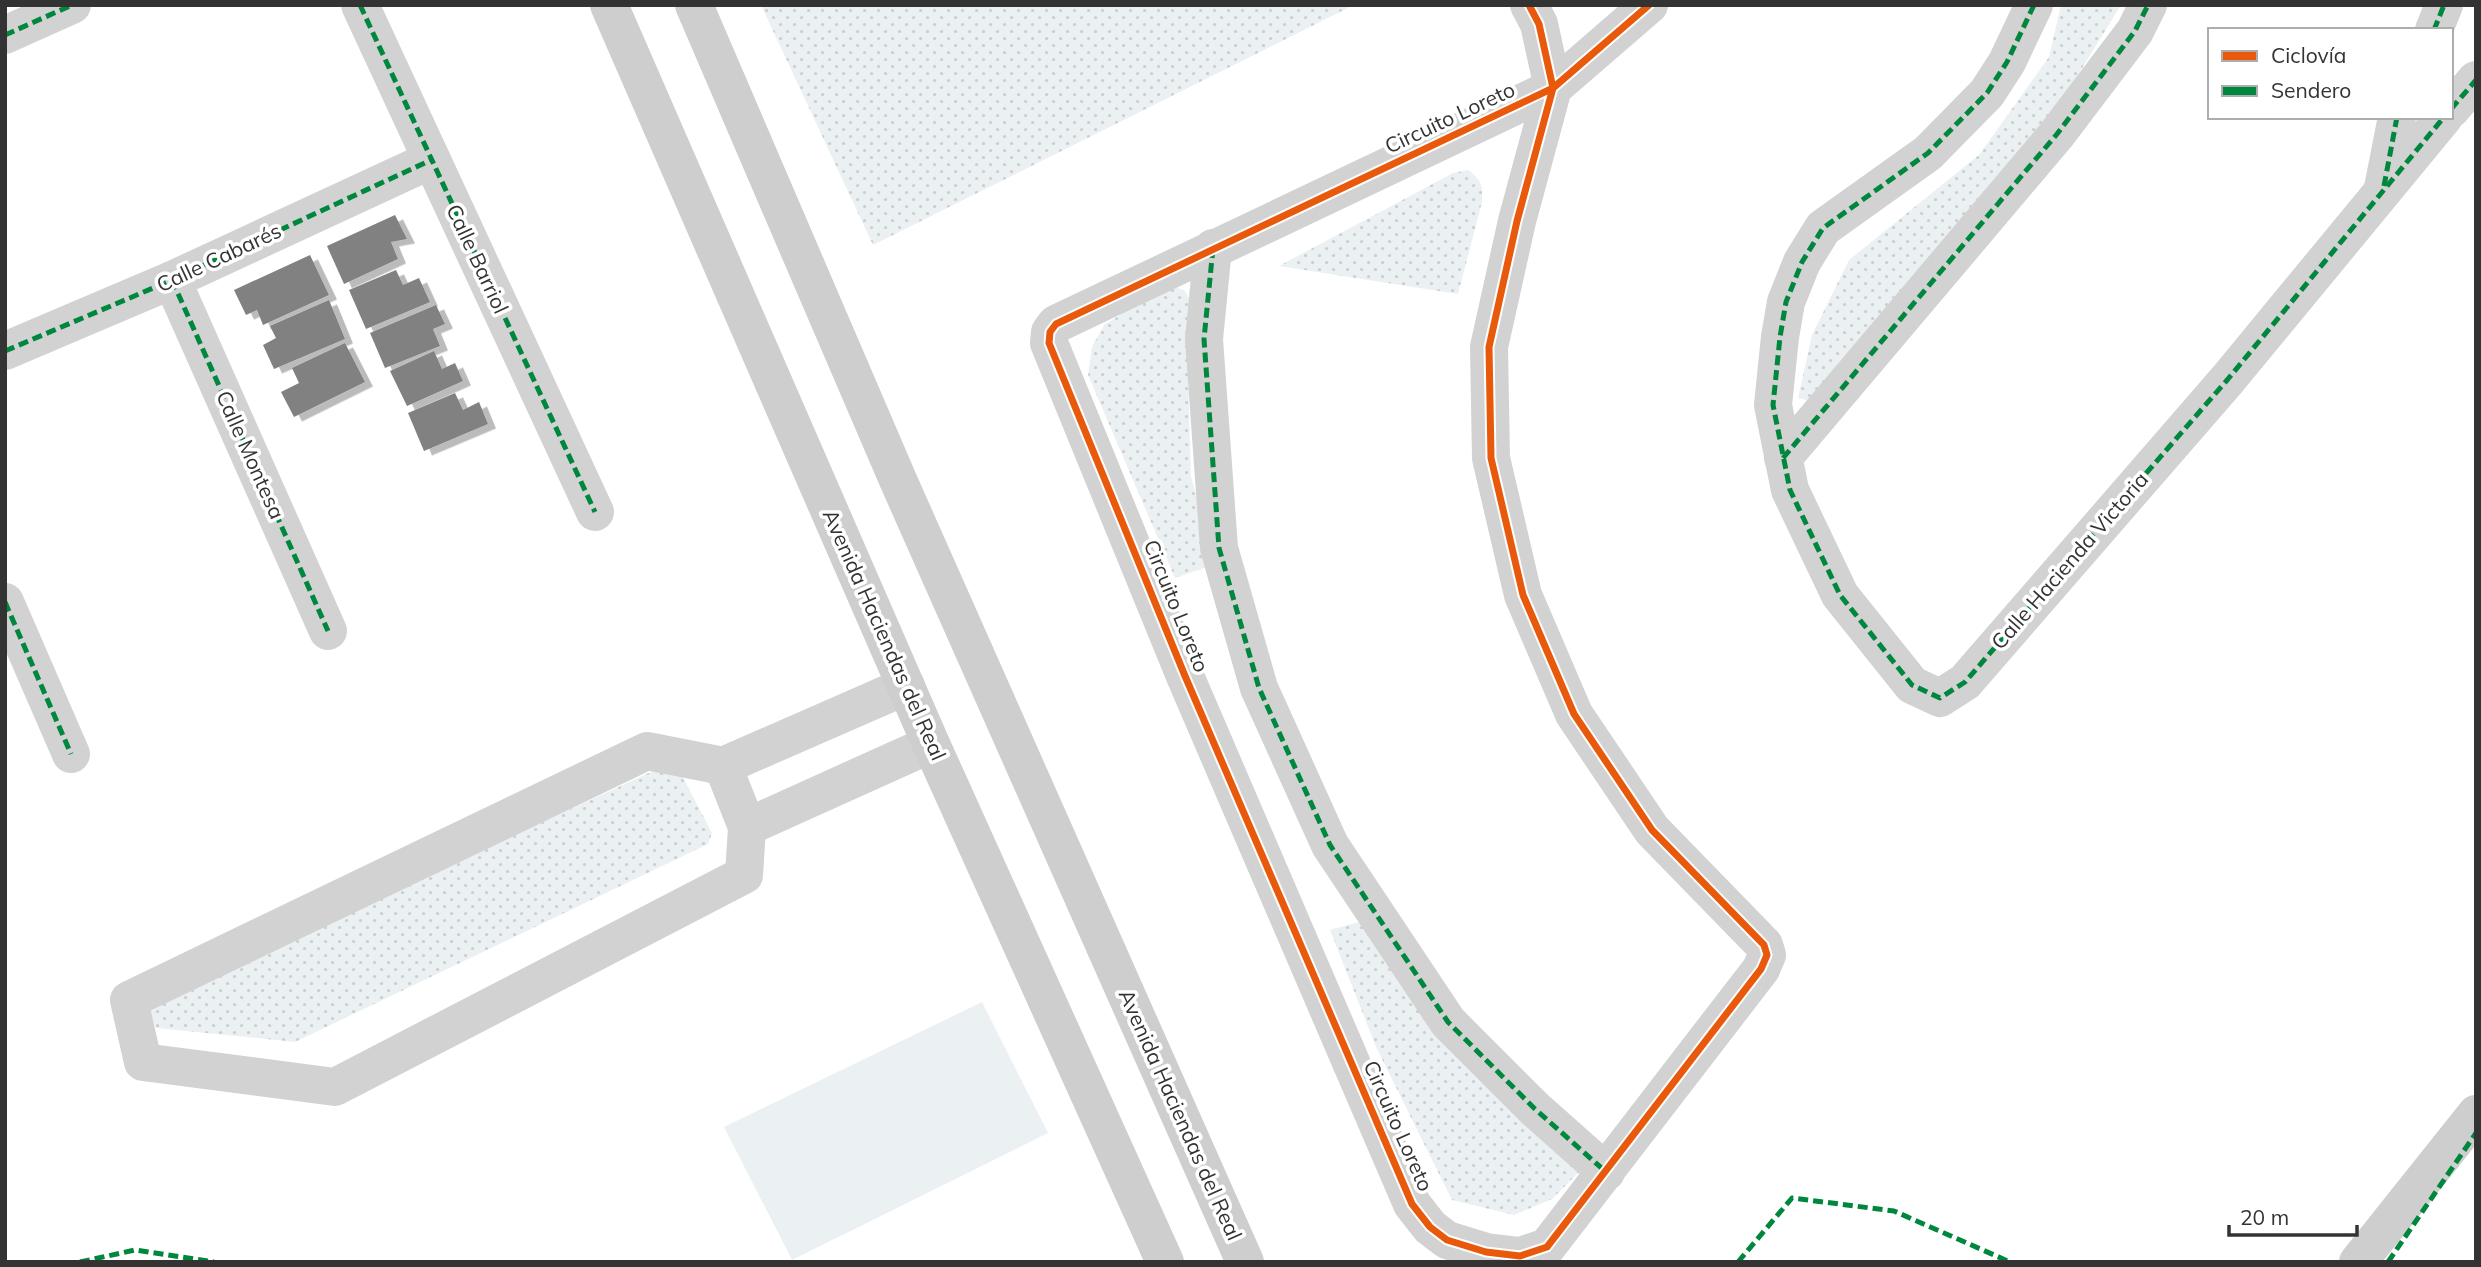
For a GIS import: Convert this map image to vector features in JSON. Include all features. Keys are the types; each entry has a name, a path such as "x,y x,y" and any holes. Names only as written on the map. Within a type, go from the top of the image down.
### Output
{"main road":[{"name":"Avenida Haciendas del Real","path":"609,5 931,744 1165,1262"},
{"name":"Avenida Haciendas del Real","path":"694,5 893,467 1245,1262"},
{"path":"2358,1262 2476,1114"}],"street":[{"path":"5,35 72,5"},
{"name":"Calle Barriol","path":"360,5 595,512"},
{"name":"Circuito Loreto","path":"1529,5 1539,24 1553,89 1517,221 1489,346 1491,458 1523,595 1573,714 1651,830 1763,945 1768,955 1761,969 1547,1247 1520,1256 1486,1252 1447,1240 1430,1227 1412,1204 1185,676 1049,343 1050,332 1056,324 1213,248 1553,89 1649,5"},
{"name":"Calle Hacienda Victoria","path":"2034,5 2007,62 1987,93 1928,153 1823,228 1802,262 1786,302 1773,405 1790,490 1840,595 1912,685 1940,698 1965,682 2228,379 2442,119"},
{"path":"1783,458 2057,134 2135,31 2148,5"},
{"path":"2435,28 2444,5"},
{"path":"2453,107 2476,80"},
{"name":"Calle Hacienda Victoria","path":"2383,190 2397,119"},
{"name":"Calle Cabarés","path":"5,351 172,280 430,160"},
{"path":"1213,248 1204,339 1219,548 1259,688 1330,845 1448,1022 1535,1109 1606,1172"},
{"name":"Calle Montesa","path":"172,280 328,631"},
{"path":"5,602 71,754"},
{"path":"723,766 747,827 744,875 335,1087 143,1062 129,1000 647,751 723,766 906,686"},
{"path":"747,827 931,744"}],"shaded area":[{"path":"761,5 1352,5 1352,6 873,245"},
{"path":"2061,5 2121,5 2068,91 1816,402 1798,398 1812,335 1849,260 1979,155 2049,57"},
{"path":"1468,170 1480,183 1482,202 1458,294 1279,266 1453,173"},
{"path":"1169,285 1184,290 1192,303 1187,341 1191,476 1213,565 1175,578 1088,375 1092,347 1104,325"},
{"path":"666,765 679,770 712,833 708,844 295,1042 156,1028 146,1005"},
{"path":"1363,921 1579,1172 1552,1199 1514,1215 1452,1200 1376,1047 1330,930"},
{"path":"982,1002 1048,1133 792,1260 724,1127"}],"building":[{"path":"395,215 407,239 391,242 398,259 344,284 327,246"},
{"path":"310,255 329,295 263,325 257,310 246,315 234,290"},
{"path":"396,270 403,285 419,278 430,302 366,329 349,290"},
{"path":"329,300 345,339 274,369 263,345 276,338 270,326"},
{"path":"436,305 445,324 433,329 440,346 385,368 370,333"},
{"path":"345,343 365,382 294,417 281,392 299,383 292,368"},
{"path":"434,351 442,369 455,363 463,381 407,406 390,371"},
{"path":"455,393 463,410 479,402 488,424 424,451 408,413"}],"marked path":[{"path":"5,35 72,5"},
{"path":"360,5 595,512"},
{"path":"2034,5 2007,62 1987,93 1928,153 1823,228 1802,262 1786,302 1780,337 1773,405 1790,490 1840,595 1912,685 1940,698 1965,682 2228,379 2442,119"},
{"path":"1783,458 2057,134 2135,31 2148,5"},
{"path":"2435,28 2444,5"},
{"path":"2453,107 2476,80"},
{"path":"2384,186 2397,119"},
{"path":"5,351 172,280 431,160"},
{"path":"1213,248 1204,339 1219,548 1259,688 1330,845 1448,1022 1535,1109 1606,1172"},
{"path":"172,280 328,631"},
{"path":"5,602 71,754"},
{"path":"2388,1262 2476,1133"},
{"path":"1738,1262 1792,1198 1894,1211 2010,1262"},
{"path":"80,1262 135,1250 214,1262"}],"cycle path":[{"path":"1529,5 1539,24 1553,88 1517,221 1489,347 1491,458 1523,595 1574,714 1652,830 1764,945 1767,955 1761,969 1547,1247 1520,1256 1486,1252 1447,1240 1430,1227 1412,1204 1185,676 1049,343 1050,332 1056,324 1553,88 1649,5"}]}
